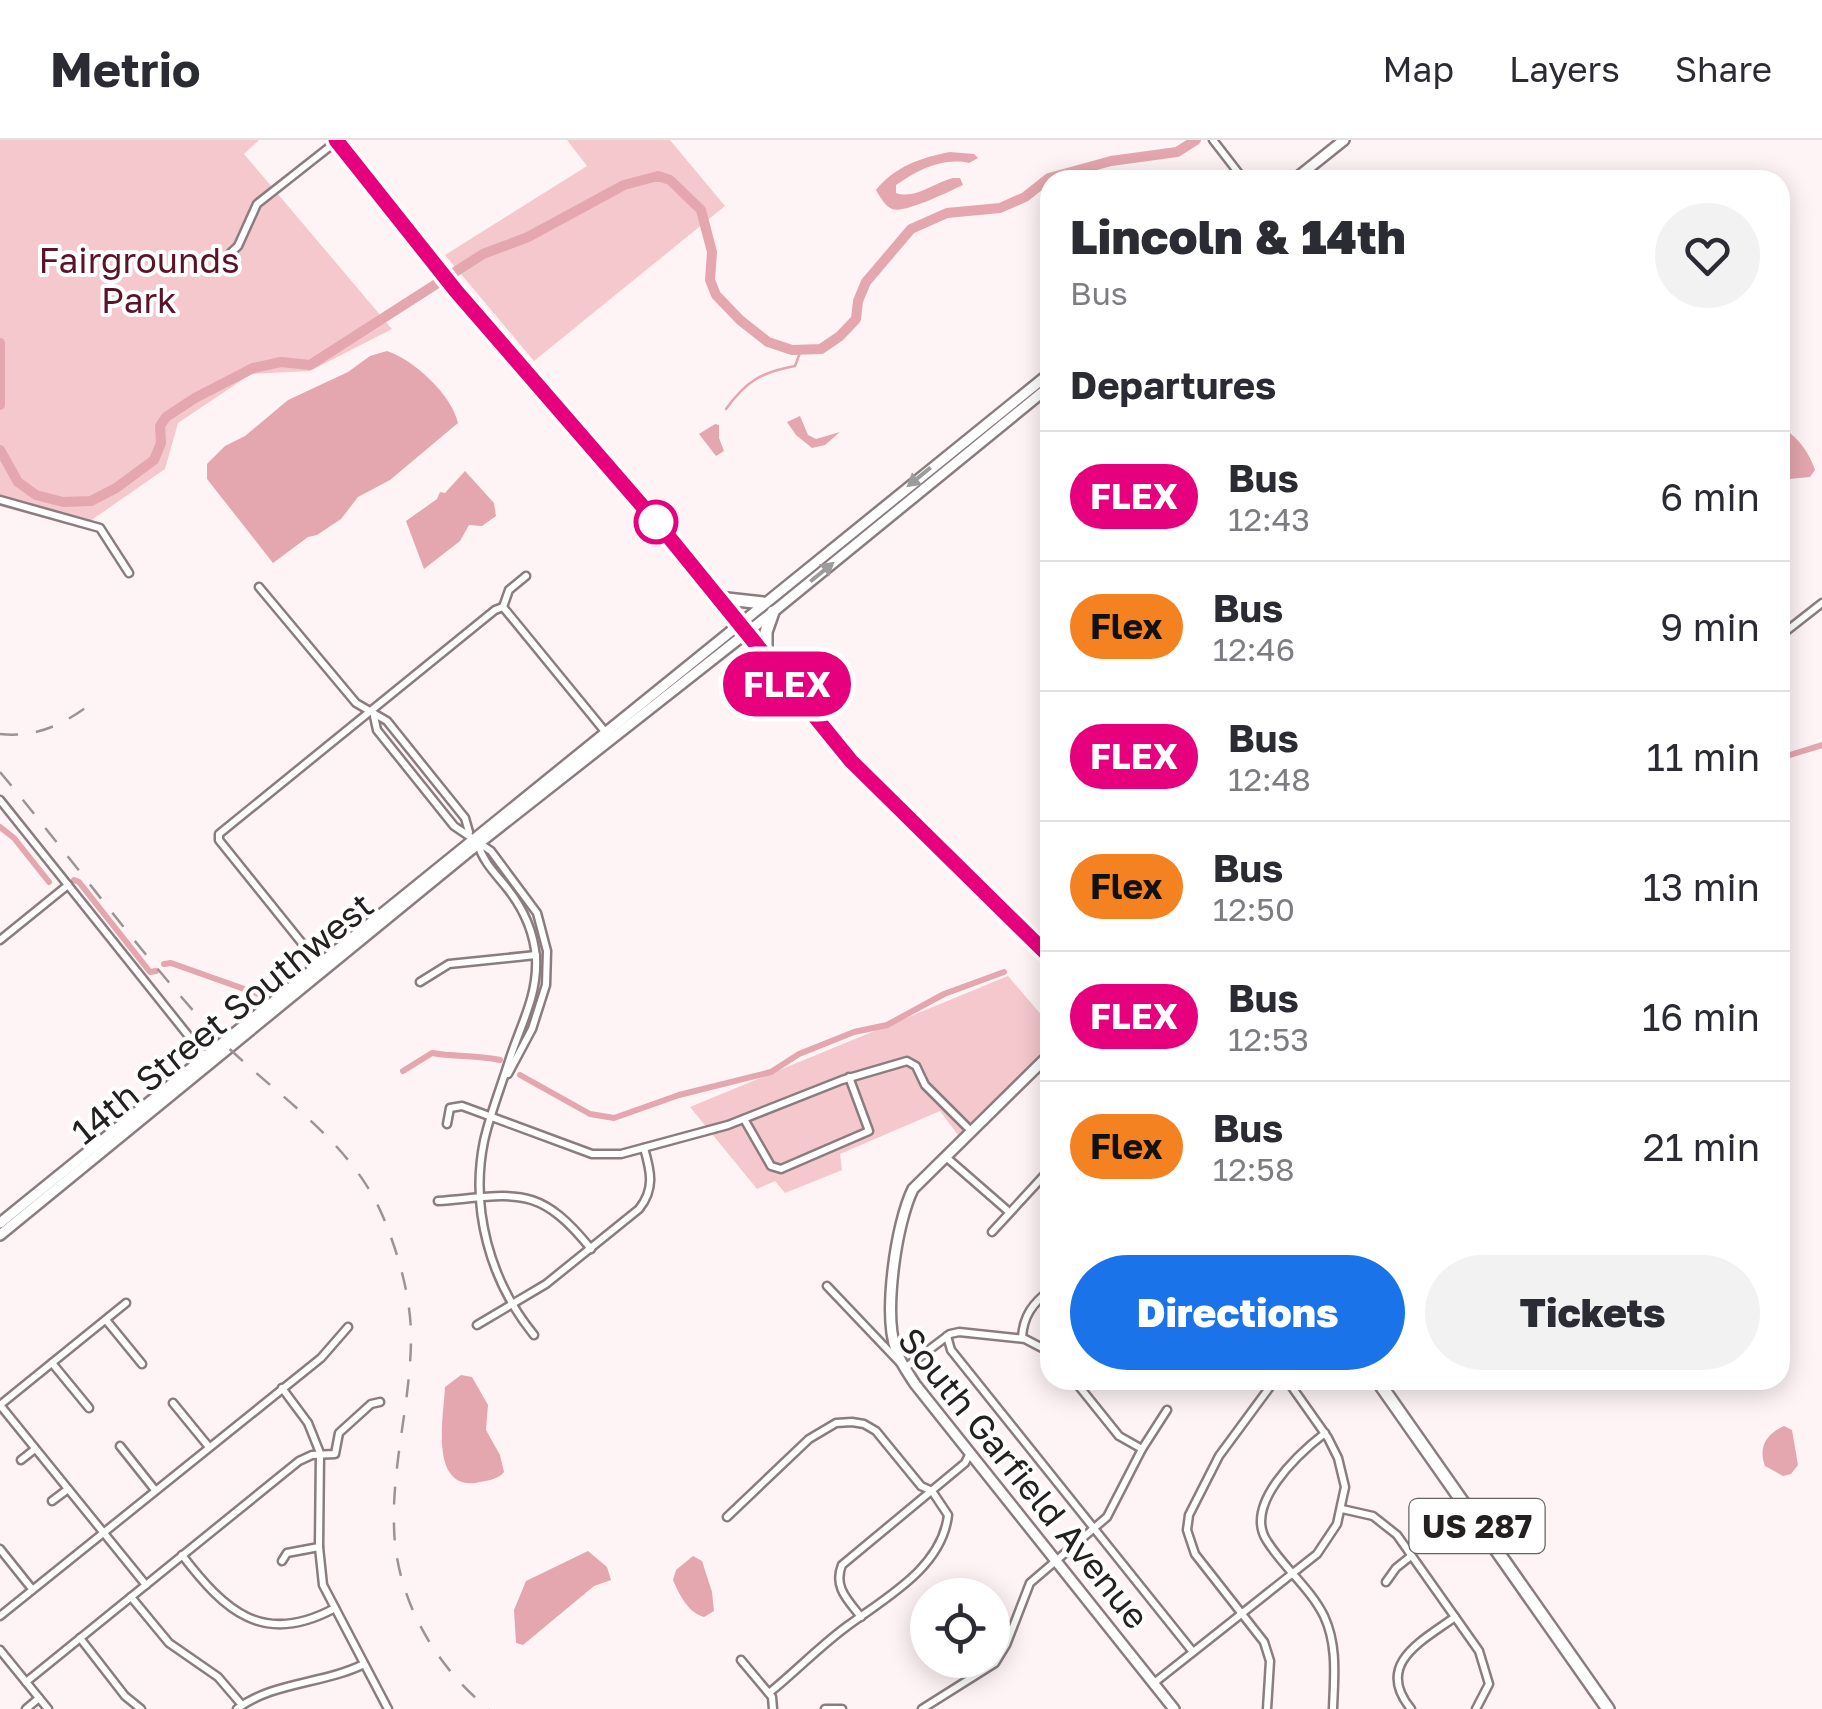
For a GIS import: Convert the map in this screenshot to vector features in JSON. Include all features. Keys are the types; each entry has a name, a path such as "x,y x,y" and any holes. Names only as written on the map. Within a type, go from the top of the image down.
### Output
{"highway":[{"path":"336,140 456,291 638,500 874,786 1040,947"},
{"path":"718,598 768,607 766,658"},
{"name":"US 287","path":"1383,1390 1608,1709"}],"main road":[{"path":"1306,170 1344,140"},
{"path":"768,607 1040,381"},
{"path":"1009,420 1009,412 1037,390 1037,384"},
{"path":"768,607 1040,394"},
{"path":"950,468 955,459 990,430 999,412"},
{"name":"14th Street Southwest","path":"0,1235 474,838 768,607"},
{"name":"14th Street Southwest","path":"0,1222 208,1060"},
{"path":"905,1368 895,1348 891,1324 899,1225 913,1190 1040,1064"},
{"name":"South Garfield Avenue","path":"905,1368 1174,1709"}],"street":[{"path":"218,265 238,246 249,217 261,200 336,140"},
{"path":"1212,140 1236,170"},
{"path":"0,500 100,528 128,573"},
{"path":"321,967 218,837 503,608 509,590 526,576"},
{"path":"259,588 356,703 387,720 465,818 482,858 525,916 536,955 535,988 491,1115 484,1145 481,1198 492,1259 512,1304 534,1335"},
{"path":"1790,628 1822,603"},
{"path":"503,608 608,735"},
{"path":"372,714 377,730 454,826 492,852 528,898 540,922 547,951 542,1006 505,1079"},
{"path":"0,800 208,1060"},
{"path":"0,940 68,885"},
{"path":"420,982 450,964 536,955"},
{"path":"447,1124 453,1106 491,1115 592,1154 612,1156 707,1131 849,1077 911,1062 925,1085 972,1131"},
{"path":"744,1119 771,1166 781,1169 869,1131 849,1077"},
{"path":"477,1325 546,1284 639,1209 647,1198 651,1178 644,1148"},
{"path":"945,1156 1008,1212"},
{"path":"992,1232 1040,1180"},
{"path":"438,1201 514,1196 542,1203 564,1216 591,1249"},
{"name":"South Garfield Avenue","path":"827,1286 905,1368"},
{"path":"1022,1338 1026,1317 1040,1298"},
{"path":"126,1303 0,1405 146,1584"},
{"path":"106,1320 142,1364"},
{"path":"0,1616 321,1358 348,1327"},
{"path":"905,1368 948,1336 966,1332 1022,1338 1040,1347"},
{"path":"948,1336 952,1350 1192,1652"},
{"path":"52,1363 89,1408"},
{"path":"282,1388 308,1423 320,1454 319,1547 324,1585 388,1709"},
{"path":"1084,1390 1112,1429 1142,1449"},
{"path":"1268,1390 1219,1456 1190,1515 1188,1538 1195,1554 1261,1637 1269,1656 1268,1709"},
{"path":"1154,1683 1325,1545 1342,1508 1342,1471 1324,1433 1293,1390"},
{"path":"173,1402 209,1447"},
{"path":"26,1682 298,1460 335,1454 338,1433 370,1404 380,1402"},
{"path":"922,1709 994,1663 1006,1645 1030,1582 1109,1513 1167,1410"},
{"path":"726,1517 809,1440 836,1423 864,1424 876,1430 948,1514 934,1552 883,1603 769,1693"},
{"path":"1324,1433 1291,1464 1262,1509 1260,1520 1264,1535 1312,1598 1328,1626 1335,1661 1333,1709"},
{"path":"120,1446 156,1490"},
{"path":"21,1460 35,1449"},
{"path":"861,1617 840,1588 842,1564 932,1491 970,1453"},
{"path":"52,1501 68,1489"},
{"path":"1342,1508 1379,1520 1397,1536 1482,1656 1488,1689 1476,1709"},
{"path":"282,1562 287,1553 319,1547"},
{"path":"0,1549 32,1589"},
{"path":"182,1555 219,1599 258,1623 280,1626 335,1608"},
{"path":"1386,1582 1411,1556"},
{"path":"131,1597 169,1643 218,1677 240,1707 259,1696 343,1674 364,1664"},
{"path":"1411,1709 1398,1686 1402,1661 1412,1648 1455,1618"},
{"path":"80,1638 125,1696 141,1709"},
{"path":"0,1650 48,1709"},
{"path":"741,1660 769,1693 774,1701 772,1709"},
{"path":"26,1709 39,1698"},
{"path":"825,1709 842,1709"}],"green space":[{"name":"Fairgrounds Park","path":"0,140 259,140 244,154 392,329 310,371 251,374 178,423 165,469 80,528 0,506"},
{"path":"567,140 670,140 725,206 534,361 445,255 587,166"},
{"path":"1008,976 1040,1013 1040,1056 958,1135 940,1111 840,1154 842,1170 785,1193 775,1181 757,1189 690,1107"}],"shaded area":[{"path":"950,152 974,154 978,158 969,163 940,163 922,170 896,185 896,193 918,192 953,178 960,178 963,185 898,210 887,206 876,190 909,164"},
{"path":"387,351 409,362 430,380 448,401 458,423 390,480 358,497 341,519 273,563 207,479 207,464 288,400 348,372 370,356"},
{"path":"800,416 808,435 816,439 840,432 825,445 812,448 787,422"},
{"path":"719,425 724,451 716,456 699,434"},
{"path":"1790,434 1810,458 1815,470 1810,477 1790,479"},
{"path":"465,471 494,503 496,516 482,526 469,525 460,541 424,569 406,521 437,499 440,492 445,493"},
{"path":"461,1375 472,1377 488,1405 486,1430 500,1455 504,1472 491,1480 460,1481 445,1462 445,1387"},
{"path":"1784,1426 1792,1430 1798,1465 1791,1474 1783,1476 1765,1466 1762,1453 1768,1437"},
{"path":"588,1551 607,1567 611,1580 594,1586 523,1645 516,1643 514,1610 526,1581"},
{"path":"693,1556 702,1561 712,1592 714,1611 704,1617 689,1607 673,1580 676,1570"}],"waterway":[{"path":"1078,170 1177,152 1196,140"},
{"path":"0,450 18,482 36,495 63,502 91,501 154,460 161,443 160,426 166,417 195,398 253,368 281,362 310,365 483,254 528,237 624,185 658,176 670,180 701,210 712,252 710,280 716,295 768,342 792,350 821,349 856,319 866,282 911,229 947,213 1000,208 1040,185"},
{"path":"0,343 0,405"},
{"path":"726,409 756,379 795,366 801,350"},
{"path":"1790,755 1822,745"},
{"path":"0,827 14,838 49,882"},
{"path":"74,880 150,972 156,971"},
{"path":"164,964 171,963 264,996"},
{"path":"520,1075 590,1114 614,1118 679,1095 771,1072 799,1054 854,1032 887,1025 944,994 1004,972"},
{"path":"403,1071 432,1053 500,1060"}],"railway":[{"path":"0,734 40,731 74,716 96,700"},
{"path":"0,772 206,1025 328,1137 369,1189 395,1248 410,1322 408,1384 394,1502 396,1552 421,1628 451,1672 489,1709"}],"bus line":[{"name":"FLEX","path":"336,140 456,291 664,531 851,761 1040,947"}]}
